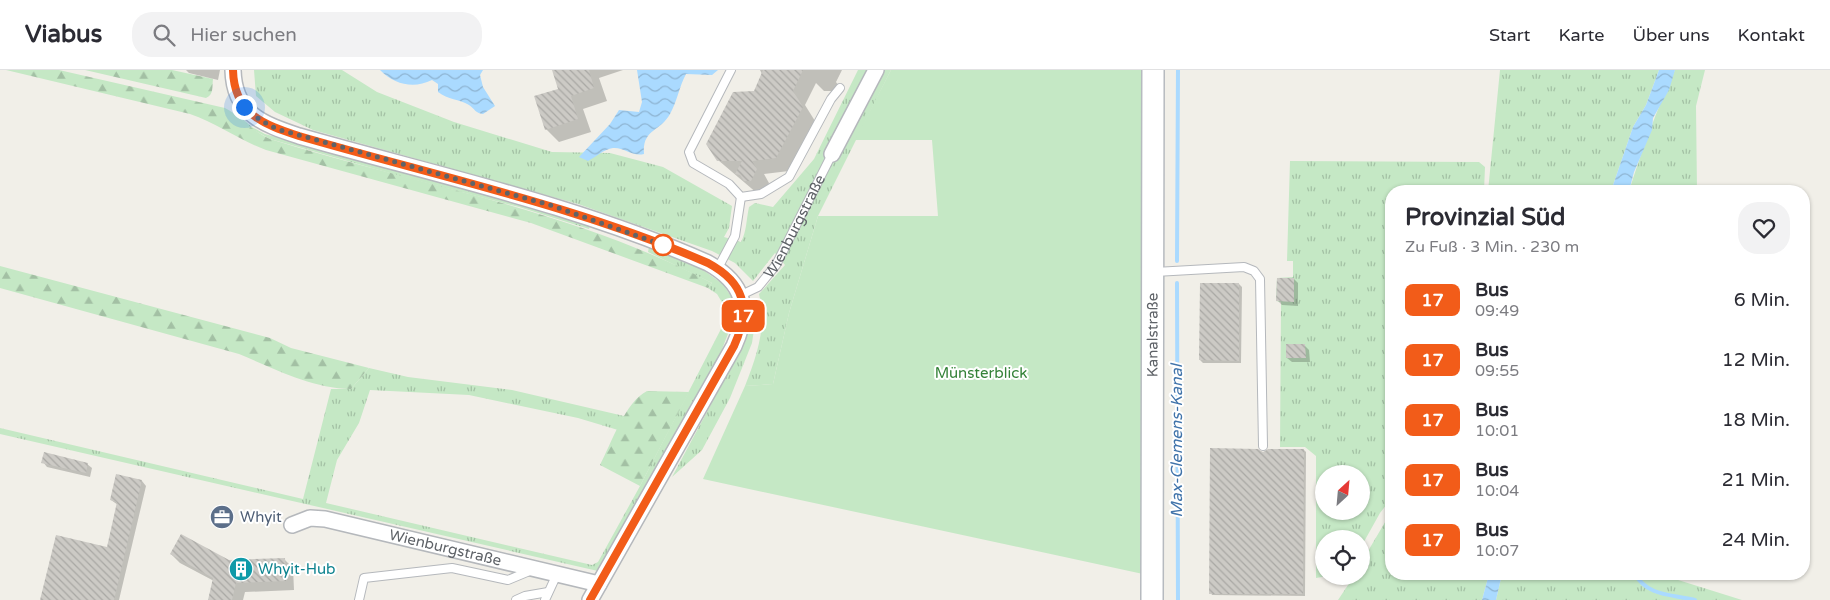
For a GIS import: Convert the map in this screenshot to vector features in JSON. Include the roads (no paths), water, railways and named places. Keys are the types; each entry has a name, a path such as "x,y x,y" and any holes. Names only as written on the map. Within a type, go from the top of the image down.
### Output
{"main road":[{"name":"Kanalstraße","path":"1152,600 1153,272 1149,236 1153,70"}],"street":[{"path":"233,70 236,92 244,107 260,120 277,129 562,209 643,237 718,268 732,280 741,295 743,320 734,346 590,600"},
{"name":"Wienburgstraße","path":"832,154 876,70"},
{"name":"Wienburgstraße","path":"292,525 310,518 325,519 599,584"}],"lane":[{"path":"731,70 689,152 693,163 729,184 742,197"},
{"path":"742,197 761,194 789,177 831,99 840,88"},
{"name":"Wienburgstraße","path":"741,295 758,286 776,265 832,154"},
{"path":"718,268 735,236 742,197"},
{"path":"1153,272 1244,267 1254,271 1260,279 1263,446"},
{"path":"359,600 364,578 452,568 508,580 536,569"},
{"path":"516,600 526,596 546,596 557,574"}],"water":[{"path":"380,70 483,70 480,75 483,87 495,106 483,114 465,103 446,97 438,92 438,84 432,80 412,85 405,84 392,79"},
{"path":"637,70 718,70 712,75 686,74 670,114 666,120 652,131 646,140 644,154 640,155 613,148 603,151 588,161 579,157 610,124 619,110 639,112 642,102"},
{"path":"1659,70 1675,70 1669,90 1653,118 1652,130 1634,172 1631,185 1613,185 1633,127 1646,105"},
{"path":"1487,580 1501,580 1496,600 1482,600"}],"waterway":[{"name":"Max-Clemens-Kanal","path":"1177,261 1178,70"},
{"name":"Max-Clemens-Kanal","path":"1177,283 1178,600"},
{"path":"1639,580 1654,591 1695,600"}],"place":[{"name":"Whyit","path":"222,517"},
{"name":"Whyit-Hub","path":"241,569"}],"park label":[{"name":"Münsterblick","path":"981,373"}]}
